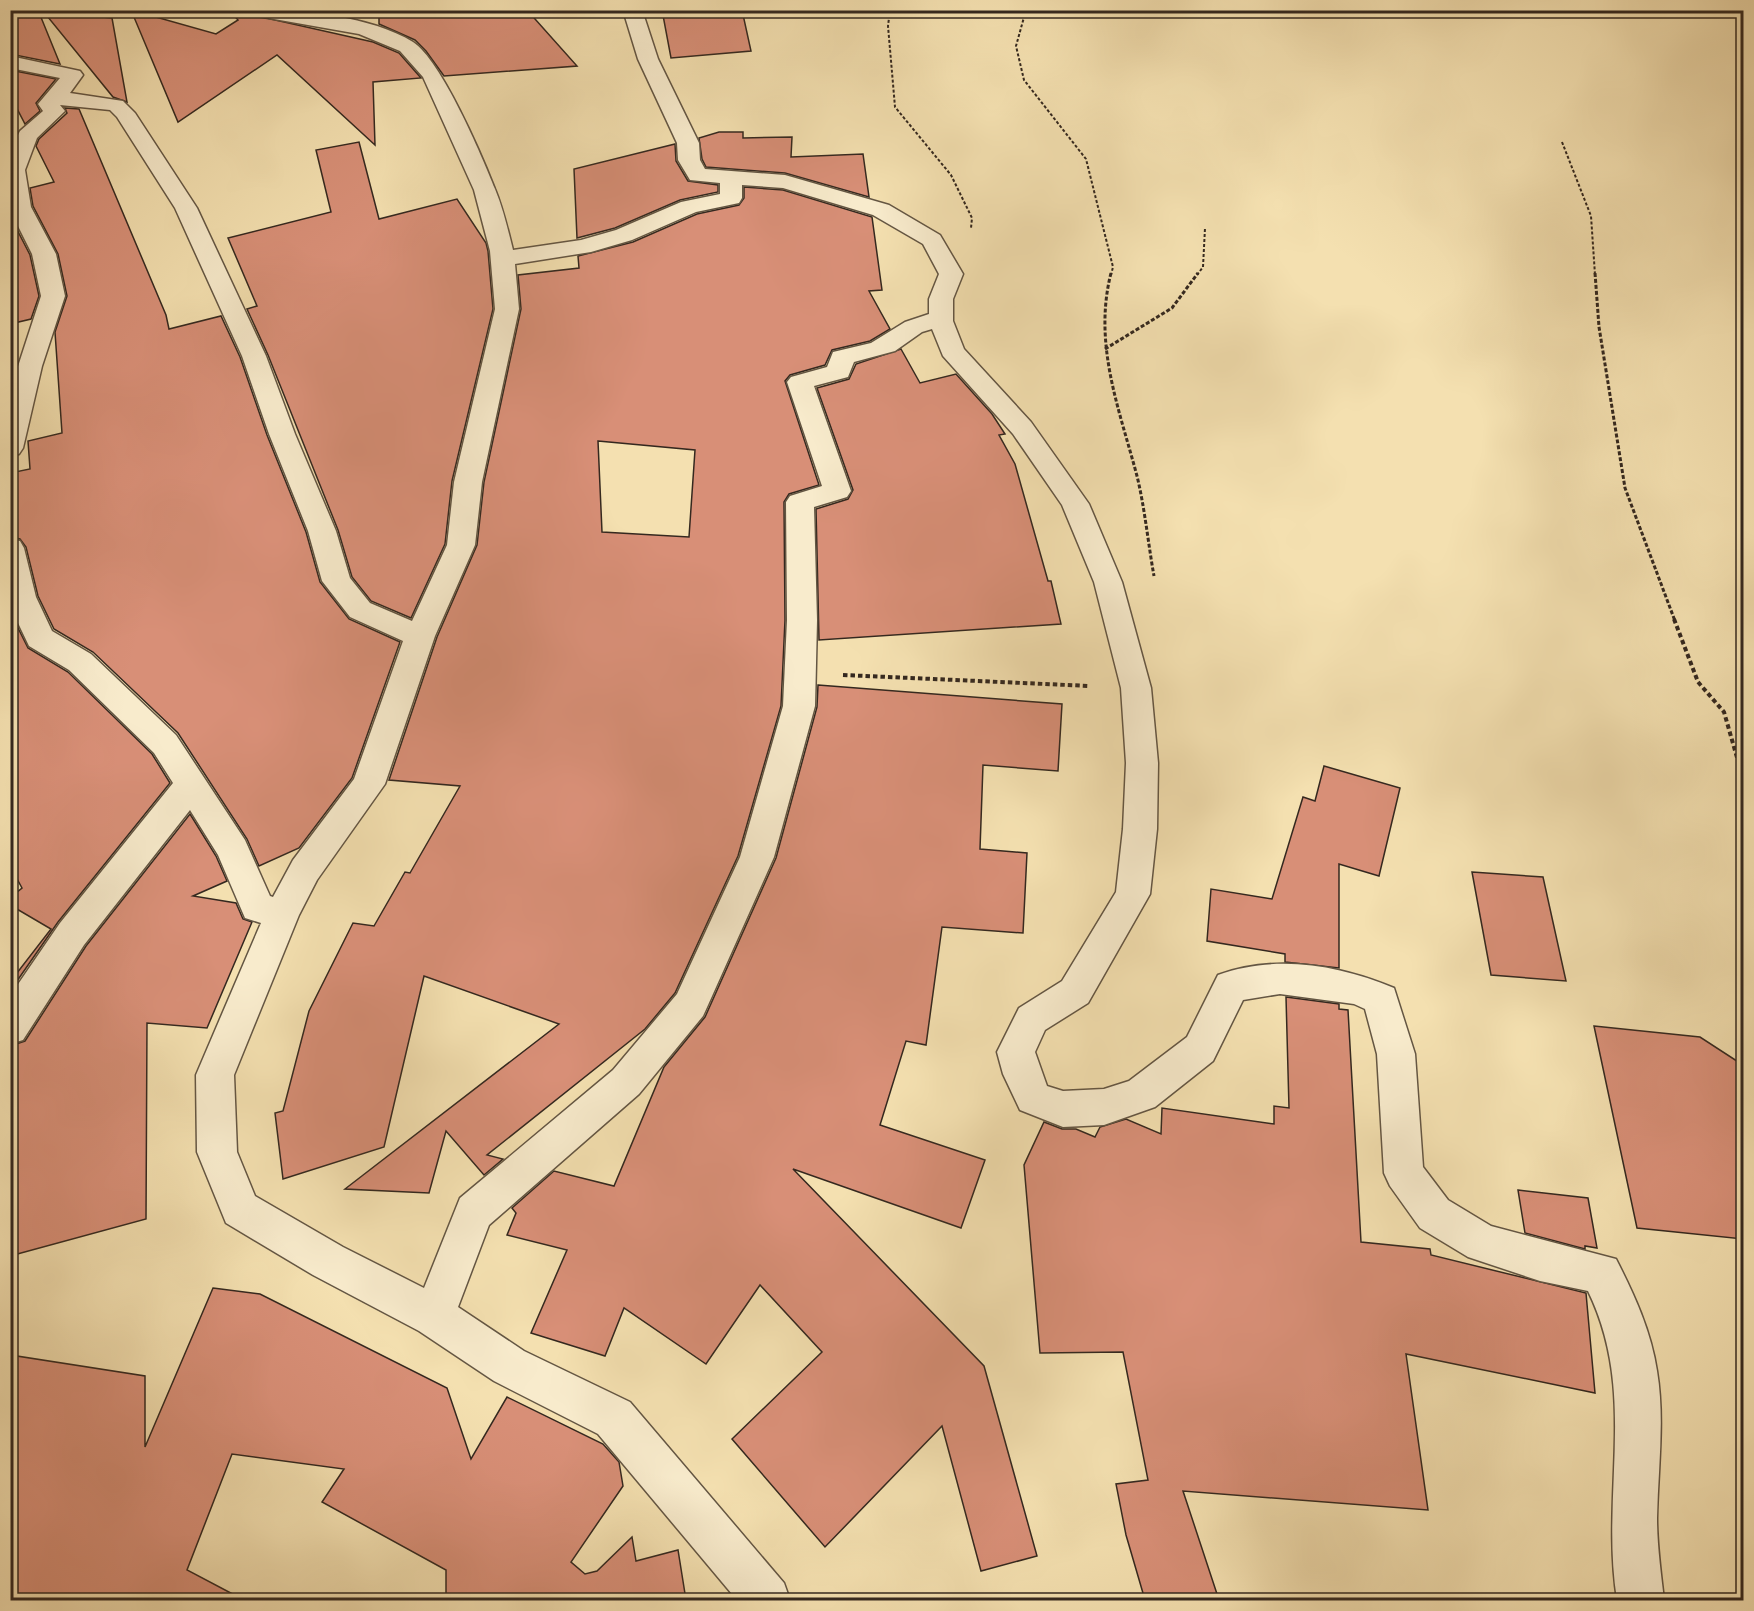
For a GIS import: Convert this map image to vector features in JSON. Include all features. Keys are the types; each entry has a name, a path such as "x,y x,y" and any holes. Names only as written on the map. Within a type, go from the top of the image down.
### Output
{"street":[{"path":"257,10 364,29 407,47 432,75 481,180 503,259 507,309 468,482 460,545 420,636 369,784 305,870 282,914 215,1075 217,1152 240,1209 328,1261 434,1316 509,1366 614,1418 767,1600"},
{"path":"632,10 648,59 688,144 689,160 698,175 785,182 881,210 932,240 951,274 941,298 941,321 952,351 1022,428 1075,504 1108,582 1136,688 1142,763 1140,829 1133,894 1075,992 1032,1019 1016,1052 1022,1074 1034,1098 1063,1108 1104,1107 1141,1095 1200,1048 1231,986 1280,978 1357,989 1381,999 1396,1054 1404,1173 1434,1214 1482,1243 1540,1261 1600,1273 1619,1307 1638,1383 1634,1570 1641,1600"},
{"path":"10,62 73,75 56,98 48,104 55,111 27,135 14,170 20,207 44,254 53,296 29,366 10,448"},
{"path":"56,98 116,105 125,113 186,208 254,356 282,434 322,531 336,581 360,610 420,636"},
{"path":"503,259 583,247 624,235 689,207 731,198 731,179"},
{"path":"434,1316 474,1212 626,1082 690,1005 757,857 799,706 800,502 837,491 800,382 839,372 842,357 890,344 904,331 925,321 941,321"},
{"path":"10,548 21,597 40,638 80,662 165,744 233,850 257,908 282,914"},
{"path":"10,1028 72,934 191,784"}],"path":[{"path":"890,10 888,26 894,107 951,175 972,218 968,261 951,274"},
{"path":"1026,10 1016,46 1023,80 1086,159 1113,267 1108,282 1104,349 1115,410 1137,478 1154,581"},
{"path":"1562,141 1591,216 1599,327 1625,488 1698,682 1724,712 1743,783"},
{"path":"1104,349 1172,308 1203,267 1205,228"},
{"path":"800,673 1136,688"}],"building":[{"path":"10,10 38,10 60,64 10,54"},
{"path":"131,10 216,34 238,20 229,10 231,10 373,42 399,53 421,78 373,82 375,145 277,55 178,122"},
{"path":"379,10 527,10 577,66 444,76 415,40 379,24"},
{"path":"662,10 742,10 751,51 671,58"},
{"path":"43,11 112,18 127,102 113,97"},
{"path":"10,70 56,79 36,103 40,111 25,124 10,95"},
{"path":"65,108 79,109 166,315 169,329 221,316 240,357 267,435 306,532 320,582 349,619 400,642 352,778 299,848 259,866 247,839 178,733 93,652 54,629 38,596 26,547 20,539 10,537 10,473 30,469 28,441 62,433 55,332 67,296 58,254 33,206 30,188 54,182 36,146 39,139 67,113"},
{"path":"719,132 743,132 743,138 792,137 791,157 863,154 869,197 785,173 706,167 702,159 699,138"},
{"path":"359,142 379,219 457,199 486,243 488,251 493,309 452,481 445,544 411,618 371,601 352,577 338,530 268,355 247,309 257,306 228,238 331,212 316,150"},
{"path":"675,144 676,161 688,181 718,185 718,192 680,200 615,228 577,238 574,169"},
{"path":"744,187 783,190 872,217 882,290 869,291 890,329 870,341 832,350 825,365 790,375 785,381 819,485 789,494 784,502 785,620 781,706 738,856 675,993 645,1029 487,1155 503,1159 484,1175 446,1131 429,1193 345,1189 559,1024 424,976 384,1147 283,1179 275,1113 283,1111 309,1011 353,923 374,926 405,872 410,873 460,786 389,780 437,637 477,545 484,482 521,309 518,275 579,268 578,256 633,242 697,214 739,205 744,198","holes":["598,441 695,450 689,537 602,532"]},
{"path":"10,216 30,255 39,296 31,319 10,324"},
{"path":"901,349 920,383 956,374 992,414 1005,434 999,435 1015,464 1048,581 1051,581 1061,624 819,640 816,509 848,499 853,490 817,388 849,379 856,364"},
{"path":"10,612 28,648 68,672 152,754 170,783 58,922 10,991 10,982 51,929 10,905 10,898 22,888 10,866"},
{"path":"818,685 1062,704 1058,771 983,765 980,849 1027,853 1023,933 942,927 926,1045 906,1041 880,1125 985,1160 961,1228 793,1169 984,1366 1037,1556 981,1571 942,1426 825,1547 732,1439 822,1352 760,1285 706,1364 624,1308 605,1356 531,1333 567,1250 507,1235 516,1213 512,1208 554,1171 614,1186 664,1067 705,1017 776,858 817,707"},
{"path":"1324,766 1400,788 1379,876 1339,864 1339,968 1285,962 1285,954 1207,941 1211,889 1272,899 1303,797 1315,801"},
{"path":"190,814 216,856 227,881 193,896 236,903 243,919 252,922 207,1028 147,1023 146,1219 10,1256 10,1046 25,1041 86,946"},
{"path":"1472,872 1543,877 1566,981 1491,975"},
{"path":"1286,997 1339,1004 1339,1009 1348,1010 1361,1242 1430,1249 1431,1255 1586,1293 1595,1393 1406,1354 1428,1510 1183,1491 1219,1600 1145,1600 1126,1535 1116,1484 1148,1480 1123,1352 1040,1353 1024,1165 1044,1122 1062,1129 1076,1129 1095,1137 1100,1127 1126,1119 1161,1134 1162,1108 1274,1124 1274,1106 1289,1108"},
{"path":"1594,1026 1700,1037 1743,1065 1743,1239 1637,1228"},
{"path":"1518,1190 1588,1198 1597,1248 1585,1246 1585,1249 1525,1233"},
{"path":"213,1288 260,1294 447,1388 471,1459 507,1397 603,1444 619,1462 623,1486 571,1562 585,1574 597,1571 632,1537 636,1561 678,1550 686,1600 446,1600 446,1570 322,1502 344,1469 232,1454 187,1570 244,1600 10,1600 10,1355 145,1376 145,1447"}],"railway":[{"path":"193,10 210,13 265,10"}]}
